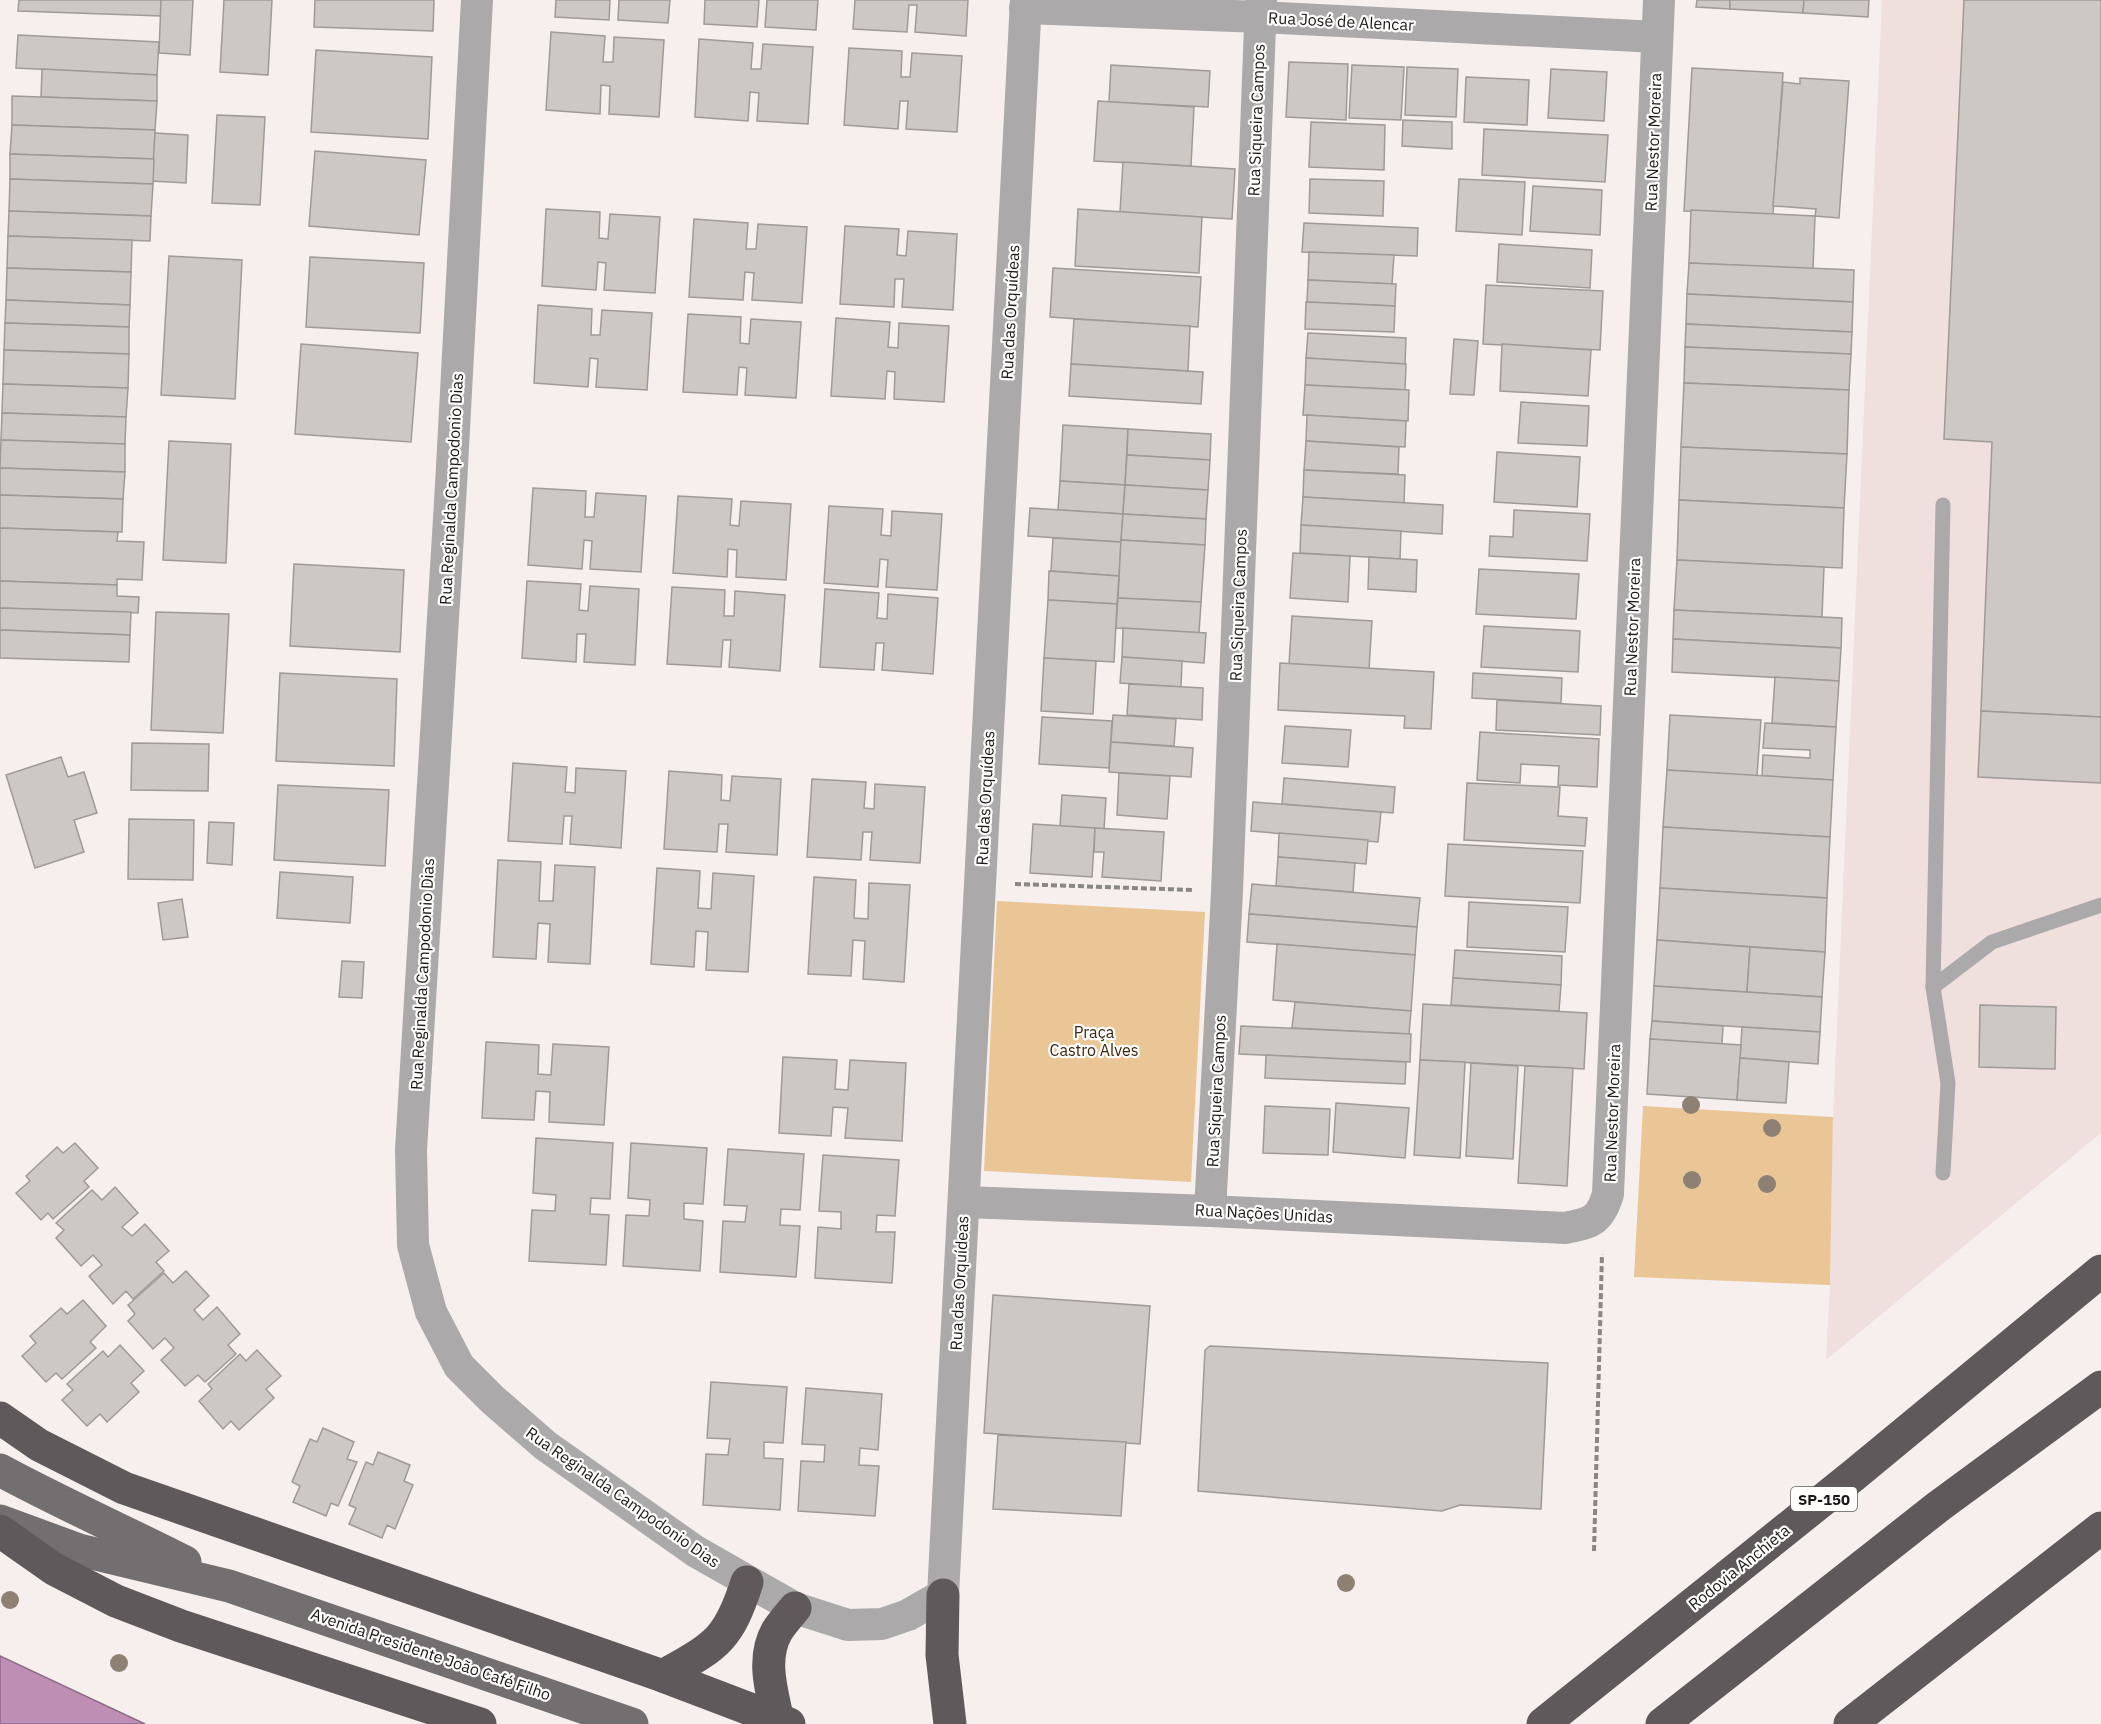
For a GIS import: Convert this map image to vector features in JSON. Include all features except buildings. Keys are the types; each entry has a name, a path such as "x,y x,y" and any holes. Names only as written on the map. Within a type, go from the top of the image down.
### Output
{"highway":[{"name":"Rodovia Anchieta","path":"1543,1724 1854,1475 2101,1271"},
{"path":"1662,1724 1939,1506 2101,1387"},
{"path":"0,1418 39,1445 124,1488 663,1676 783,1722"},
{"path":"1850,1724 2101,1528"},
{"path":"0,1531 54,1569 116,1601 192,1630 480,1724"},
{"path":"663,1676 711,1648 724,1634 737,1612 747,1582"},
{"path":"943,1595 942,1655 950,1724"},
{"path":"783,1722 768,1677 769,1654 776,1632 795,1608"}],"main road":[{"name":"Avenida Presidente João Café Filho","path":"0,1470 69,1507 136,1537 235,1587"},
{"name":"Avenida Presidente João Café Filho","path":"0,1521 79,1550 235,1587 632,1724"}],"street":[{"name":"Rua Reginalda Campodonio Dias","path":"477,0 452,474 412,1138 413,1245 430,1312 459,1366 546,1446 695,1551 747,1582 795,1608 848,1625 882,1624 908,1615 943,1595"},
{"name":"Rua Nestor Moreira","path":"1603,1211 1609,1186 1659,0"},
{"name":"Rua José de Alencar","path":"1026,4 1260,8 1657,37"},
{"name":"Rua das Orquídeas","path":"943,1595 1026,4"},
{"name":"Rua Siqueira Campos","path":"1210,1211 1227,892 1260,8"},
{"name":"Rua Nações Unidas","path":"963,1202 1565,1228 1588,1224 1603,1211"}],"lane":[{"path":"1943,505 1933,987 1948,1083 1943,1173"},
{"path":"1933,987 1992,942 2101,905"}],"path":[{"path":"980,883 1227,892"},
{"path":"1594,1551 1603,1211"}],"shaded area":[{"path":"1882,0 2101,0 2101,1133 1826,1360 1830,1285 1833,1117"},
{"path":"0,1656 145,1724 0,1724"}],"green space":[{"name":"Praça Castro Alves","path":"997,901 1205,912 1191,1182 984,1171"},
{"path":"1643,1106 1833,1117 1830,1285 1634,1277"}]}
